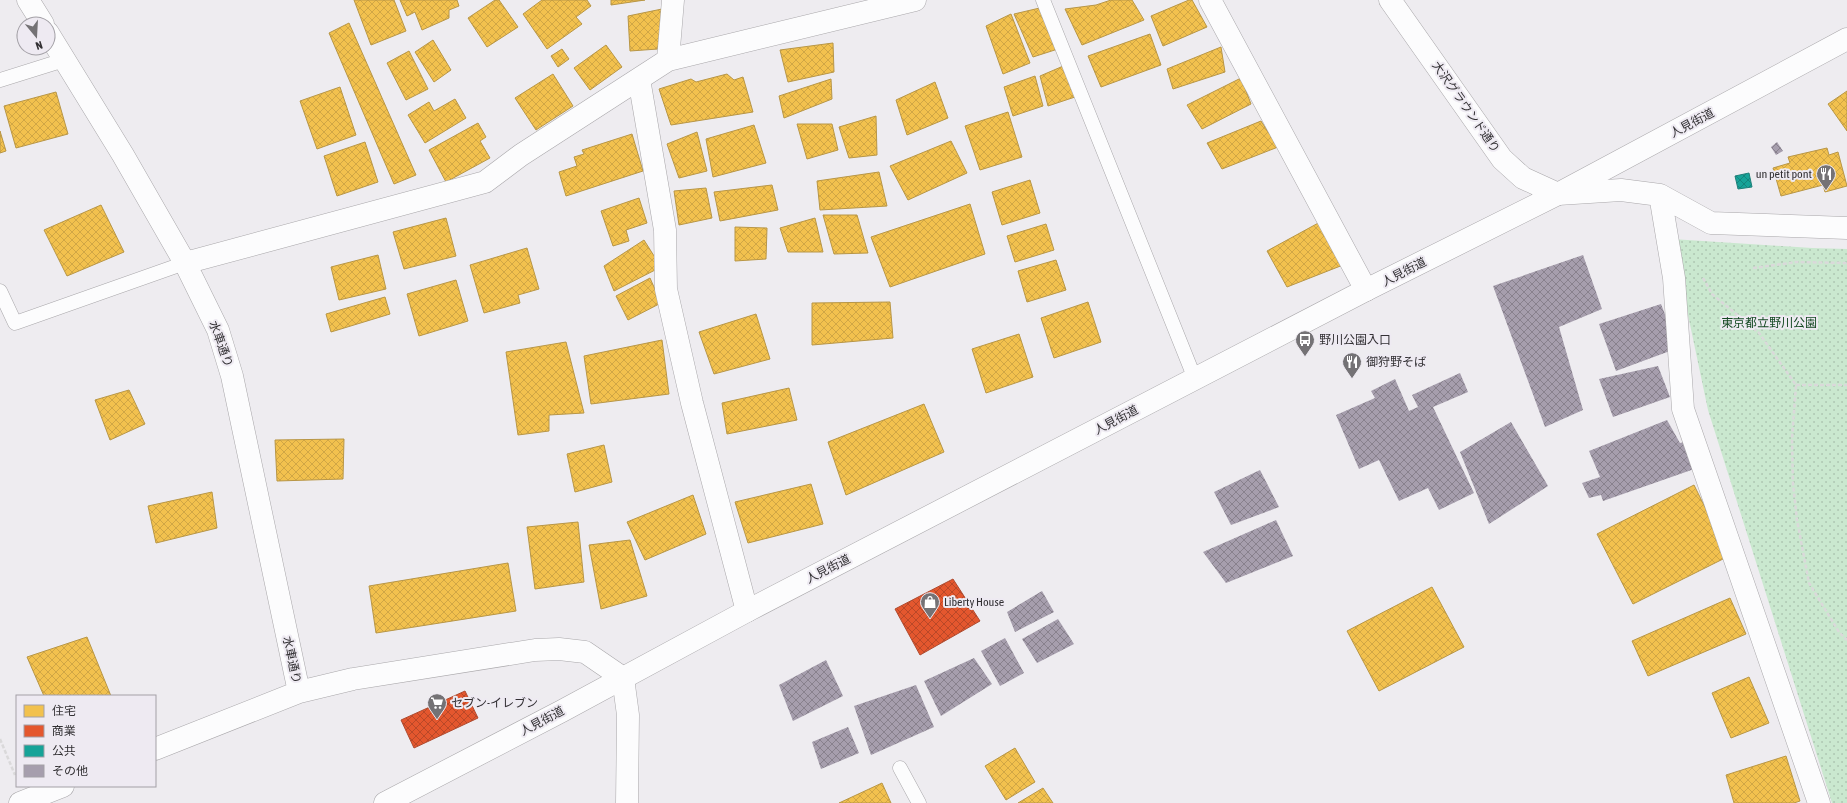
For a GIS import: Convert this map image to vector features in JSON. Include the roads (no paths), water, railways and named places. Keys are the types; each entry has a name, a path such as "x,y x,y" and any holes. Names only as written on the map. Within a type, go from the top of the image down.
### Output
{"street":[{"path":"28,0 38,16"},
{"path":"668,60 673,0"},
{"path":"185,262 485,182 522,155 668,60 915,0"},
{"path":"1210,0 1366,290"},
{"name":"大沢グラウンド通り","path":"1390,0 1502,159 1523,178 1558,194"},
{"name":"人見街道","path":"385,803 747,611 1366,290 1558,194 1847,39"},
{"name":"水車通り","path":"56,46 123,155 185,262 218,330 232,376 299,692"},
{"path":"639,79 665,230 666,289 692,403 747,611"},
{"path":"1558,194 1621,190 1660,195 1711,223 1847,228"},
{"path":"1660,195 1674,278 1683,409 1819,803"},
{"path":"156,750 299,692 353,679 535,650 559,649 585,652 623,678 628,715 627,803"},
{"path":"20,803 60,787"}],"lane":[{"path":"1043,0 1195,379"},
{"path":"0,80 64,60"},
{"path":"0,290 15,323 185,262"},
{"path":"900,768 919,803"}],"place":[{"name":"un petit pont","path":"1826,191"},
{"name":"野川公園入口","path":"1305,357"},
{"name":"御狩野そば","path":"1352,379"},
{"name":"Liberty House","path":"930,619"},
{"name":"セブン-イレブン","path":"437,720"}],"park label":[{"name":"東京都立野川公園","path":"1769,323"}]}
